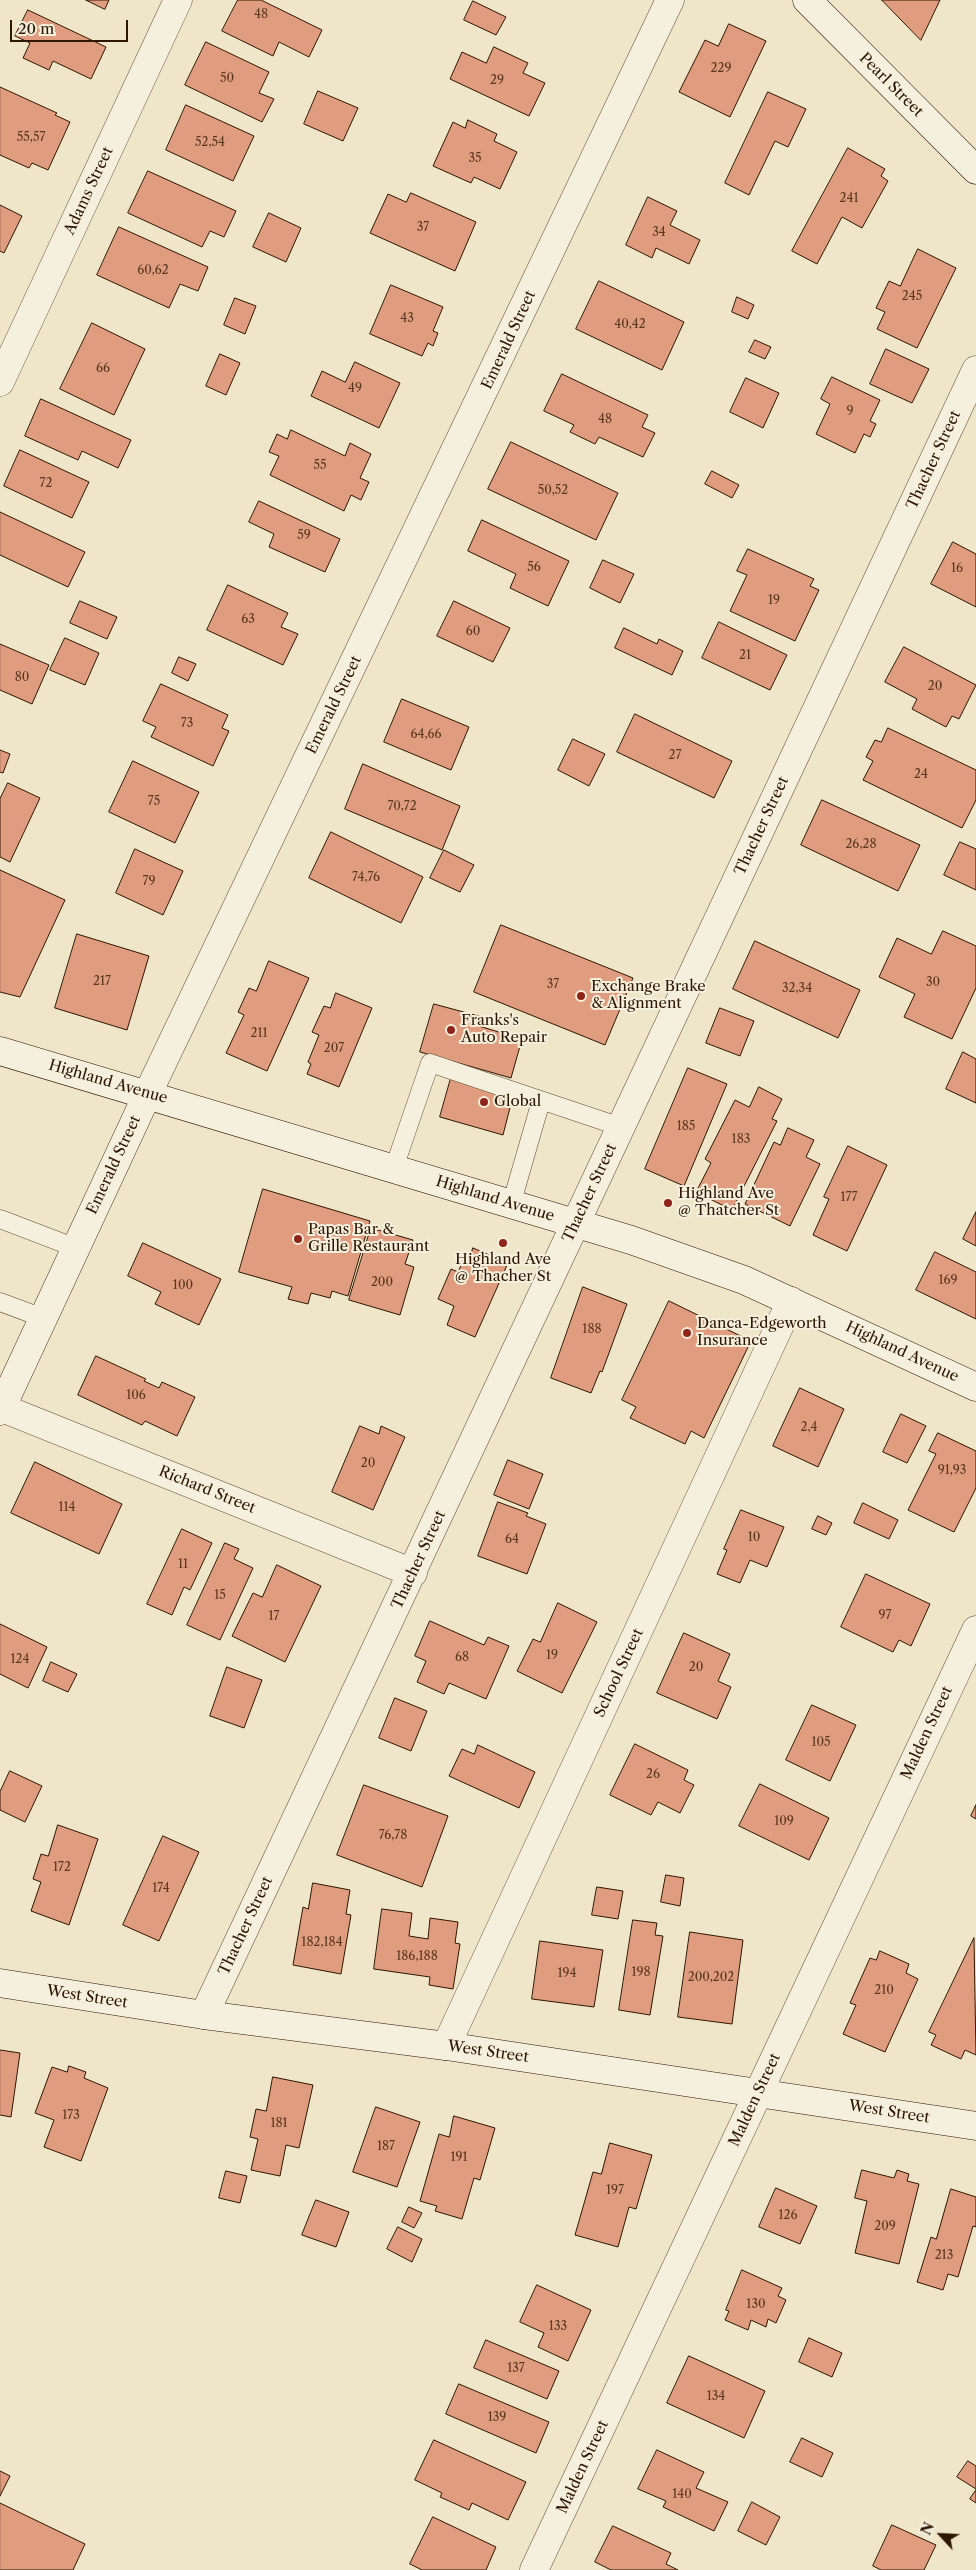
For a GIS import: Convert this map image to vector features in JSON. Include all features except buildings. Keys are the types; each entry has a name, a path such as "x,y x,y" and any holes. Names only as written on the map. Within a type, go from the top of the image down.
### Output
{"street":[{"name":"Adams Street","path":"0,382 178,0"},
{"name":"Emerald Street","path":"1,1410 148,1093 670,0"},
{"name":"Pearl Street","path":"807,0 976,170"},
{"name":"Thacher Street","path":"204,2016 976,370"},
{"name":"Highland Avenue","path":"0,1051 148,1093 631,1240 718,1269 791,1300 976,1387"},
{"name":"School Street","path":"446,2046 791,1300"},
{"name":"Richard Street","path":"1,1410 413,1573"},
{"name":"Malden Street","path":"534,2570 976,1630"},
{"name":"West Street","path":"0,1984 204,2016 446,2046 976,2126"}],"lane":[{"path":"394,1168 430,1063 621,1127"},
{"path":"511,1204 541,1101"},
{"path":"0,1219 76,1248"},
{"path":"0,1302 43,1318"}],"place":[{"name":"Exchange Brake & Alignment","path":"581,996"},
{"name":"Franks's Auto Repair","path":"451,1030"},
{"name":"Global","path":"484,1102"},
{"name":"Highland Ave @ Thatcher St","path":"668,1203"},
{"name":"Papas Bar & Grille Restaurant","path":"298,1239"},
{"name":"Highland Ave @ Thacher St","path":"503,1243"},
{"name":"Danca-Edgeworth Insurance","path":"687,1333"}]}
